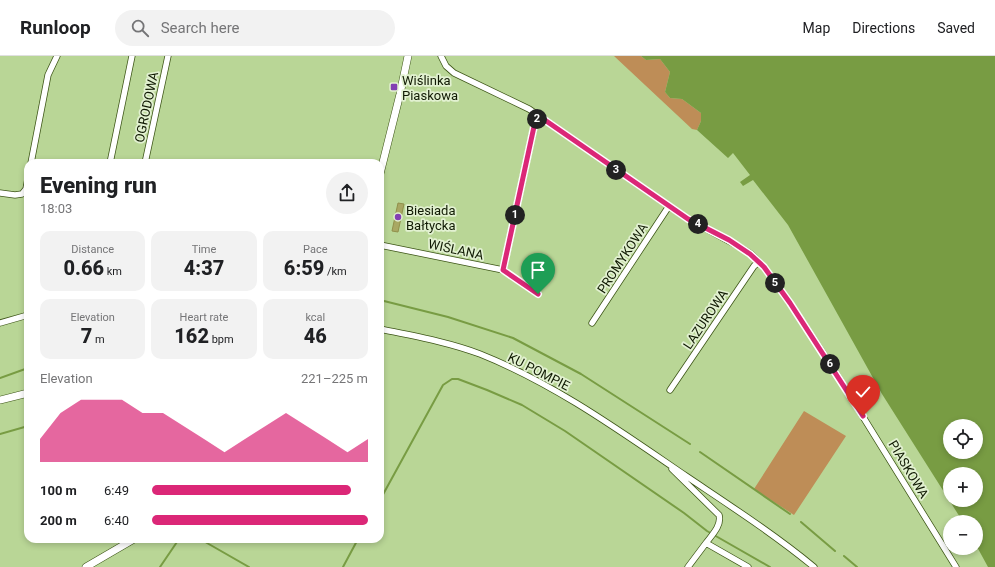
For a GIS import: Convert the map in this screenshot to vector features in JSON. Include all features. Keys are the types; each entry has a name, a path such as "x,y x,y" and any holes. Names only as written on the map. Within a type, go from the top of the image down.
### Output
{"main road":[{"path":"384,159 408,56"},
{"path":"0,400 24,394"},
{"path":"86,567 127,543"}],"street":[{"path":"32,159 48,75 57,56"},
{"path":"111,159 132,56"},
{"name":"OGRODOWA","path":"146,159 168,56"},
{"name":"PIASKOWA","path":"441,56 446,66 454,73 523,106 688,219 738,246 759,262 790,303 872,429 956,567"},
{"path":"503,270 535,122 539,116"},
{"path":"0,193 16,195 22,194 24,192"},
{"name":"PROMYKOWA","path":"592,322 669,206"},
{"name":"WIŚLANA","path":"384,246 503,270 538,294"},
{"name":"LAZUROWA","path":"670,390 754,266 759,262"},
{"path":"0,323 24,316"},
{"name":"KU POMPIE","path":"384,330 449,344 479,354 532,377 598,416 786,544 814,567"},
{"name":"KU POMPIE","path":"673,467 672,470 718,515 720,519 717,528 708,542 688,567"},
{"path":"708,542 748,567"}],"shaded area":[{"path":"614,56 641,56 646,60 660,59 670,72 665,92 670,98 682,99 701,113 701,121 697,130 692,129"},
{"path":"641,56 995,56 995,567 988,567 981,555 983,555 983,515 959,515 954,507 983,507 983,467 943,467 943,490 882,394 788,225 753,180 743,186 740,182 750,175 733,153 728,158 697,130 701,121 701,113 682,99 670,98 665,92 670,72 660,59 646,60"},
{"path":"804,411 846,436 794,515 754,489"}],"building":[{"name":"Biesiada Bałtycka","path":"398,203 404,204 398,232 392,231"}],"waterway":[{"path":"384,301 448,317 513,338 581,374 690,444"},
{"path":"0,378 24,369"},
{"path":"384,493 443,385 452,379 458,379 522,405 565,431 684,513 707,531 770,567"},
{"path":"0,434 24,427"},
{"path":"700,452 790,514"},
{"path":"801,522 835,551"},
{"path":"160,567 176,543"},
{"path":"207,543 249,567"},
{"path":"343,567 356,543"},
{"path":"844,556 857,567"}],"place":[{"name":"Wiślinka Piaskowa","path":"394,87"},
{"name":"Biesiada Bałtycka","path":"398,217"}],"route":[{"path":"538,294 503,270 535,122 539,116 688,219 729,240 750,254 764,267 790,303 863,416"}]}
